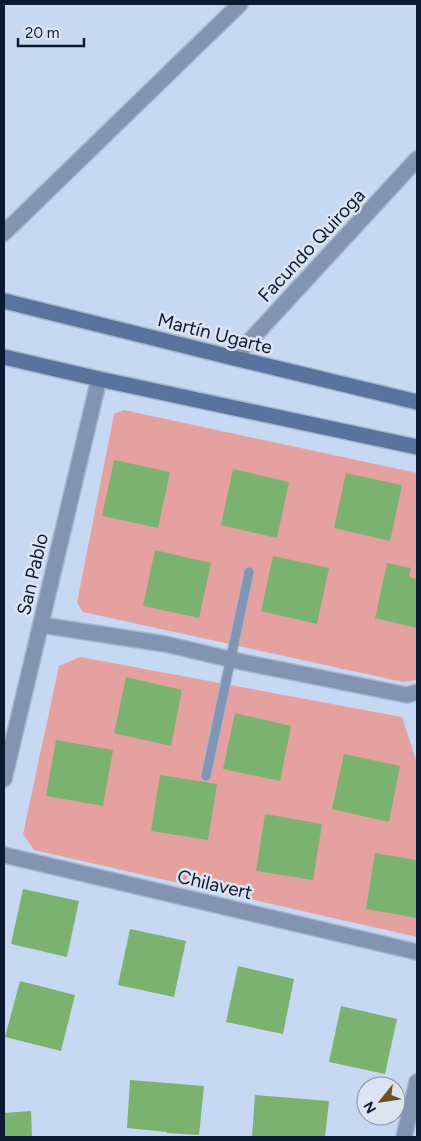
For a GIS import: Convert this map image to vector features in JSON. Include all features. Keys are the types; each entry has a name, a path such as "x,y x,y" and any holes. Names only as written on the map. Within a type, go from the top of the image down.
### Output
{"street":[{"path":"4,233 240,4"},
{"name":"Facundo Quiroga","path":"234,358 417,159"},
{"name":"Martín Ugarte","path":"4,302 417,402"},
{"path":"4,357 417,447"},
{"name":"San Pablo","path":"4,779 99,379"},
{"path":"41,625 165,644 414,697"},
{"name":"Chilavert","path":"4,855 417,952"},
{"path":"404,1137 417,1082"}],"lane":[{"path":"206,776 249,572"}],"shaded area":[{"path":"124,410 417,473 417,680 403,682 83,612 77,603 114,414"},
{"path":"80,657 402,717 417,763 417,937 34,850 23,834 59,666"}],"building":[{"path":"114,460 170,472 158,528 102,516"},
{"path":"233,469 289,482 277,538 221,525"},
{"path":"346,473 402,485 390,541 334,528"},
{"path":"155,550 211,563 199,618 143,606"},
{"path":"273,556 329,568 317,624 261,611"},
{"path":"387,563 411,568 409,577 417,579 417,628 375,618"},
{"path":"126,677 182,690 171,746 114,733"},
{"path":"235,713 291,726 280,781 223,769"},
{"path":"56,740 113,750 103,806 46,796"},
{"path":"344,754 400,766 389,822 332,809"},
{"path":"160,775 217,784 208,840 151,831"},
{"path":"265,814 322,824 313,880 256,871"},
{"path":"375,853 417,860 417,918 366,909"},
{"path":"23,889 79,901 67,957 11,944"},
{"path":"130,929 186,941 174,997 118,985"},
{"path":"238,966 294,979 283,1034 226,1022"},
{"path":"20,981 75,995 61,1051 5,1037"},
{"path":"341,1006 397,1019 385,1074 329,1062"},
{"path":"130,1080 204,1086 199,1135 127,1128"},
{"path":"255,1095 329,1101 325,1137 252,1137"},
{"path":"31,1111 32,1137 4,1137 4,1113"}]}
